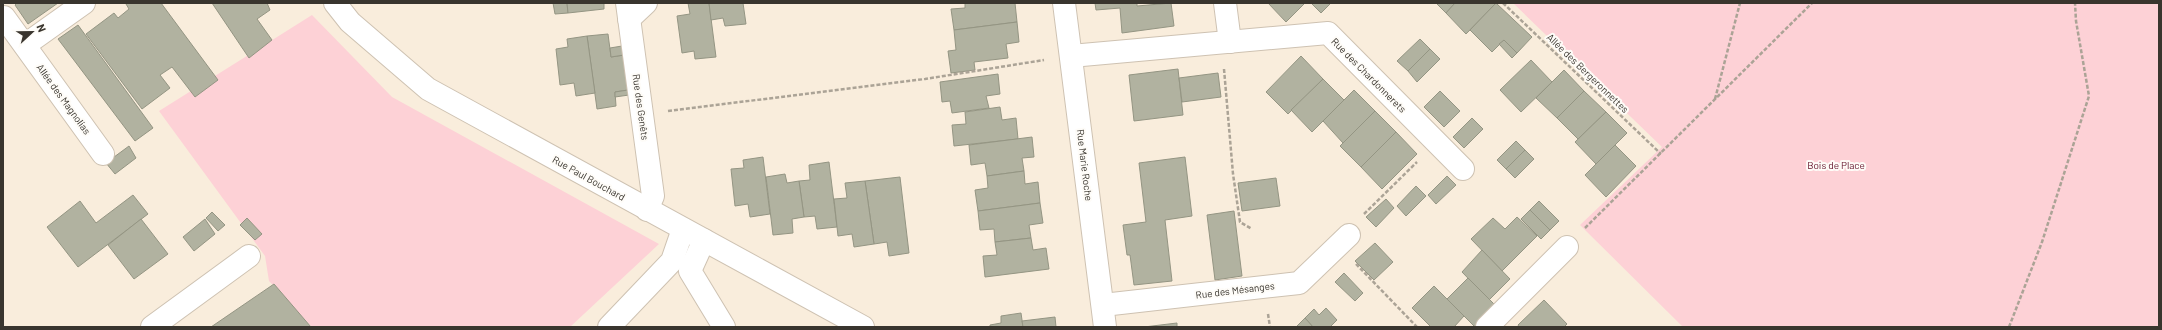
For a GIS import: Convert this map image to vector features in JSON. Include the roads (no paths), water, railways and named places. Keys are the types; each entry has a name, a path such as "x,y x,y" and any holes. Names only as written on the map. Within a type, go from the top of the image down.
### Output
{"street":[{"path":"25,45 84,3"},
{"name":"Rue Paul Bouchard","path":"335,3 350,22 428,89 863,327"},
{"path":"628,11 646,3"},
{"name":"Rue Marie Roche","path":"1064,3 1105,327"},
{"path":"1225,3 1226,42"},
{"name":"Rue des Genêts","path":"628,11 653,196 647,210"},
{"name":"Allée des Magnolias","path":"4,17 102,154"},
{"name":"Rue des Chardonnerets","path":"1071,56 1328,33 1463,169"},
{"path":"609,327 672,261 683,229"},
{"path":"704,240 690,272 724,327"},
{"name":"Rue des Mésanges","path":"1103,305 1298,283 1344,240"},
{"path":"1488,327 1567,247"},
{"path":"152,327 249,256"}],"park label":[{"name":"Bois de Place","path":"1836,165"}]}
